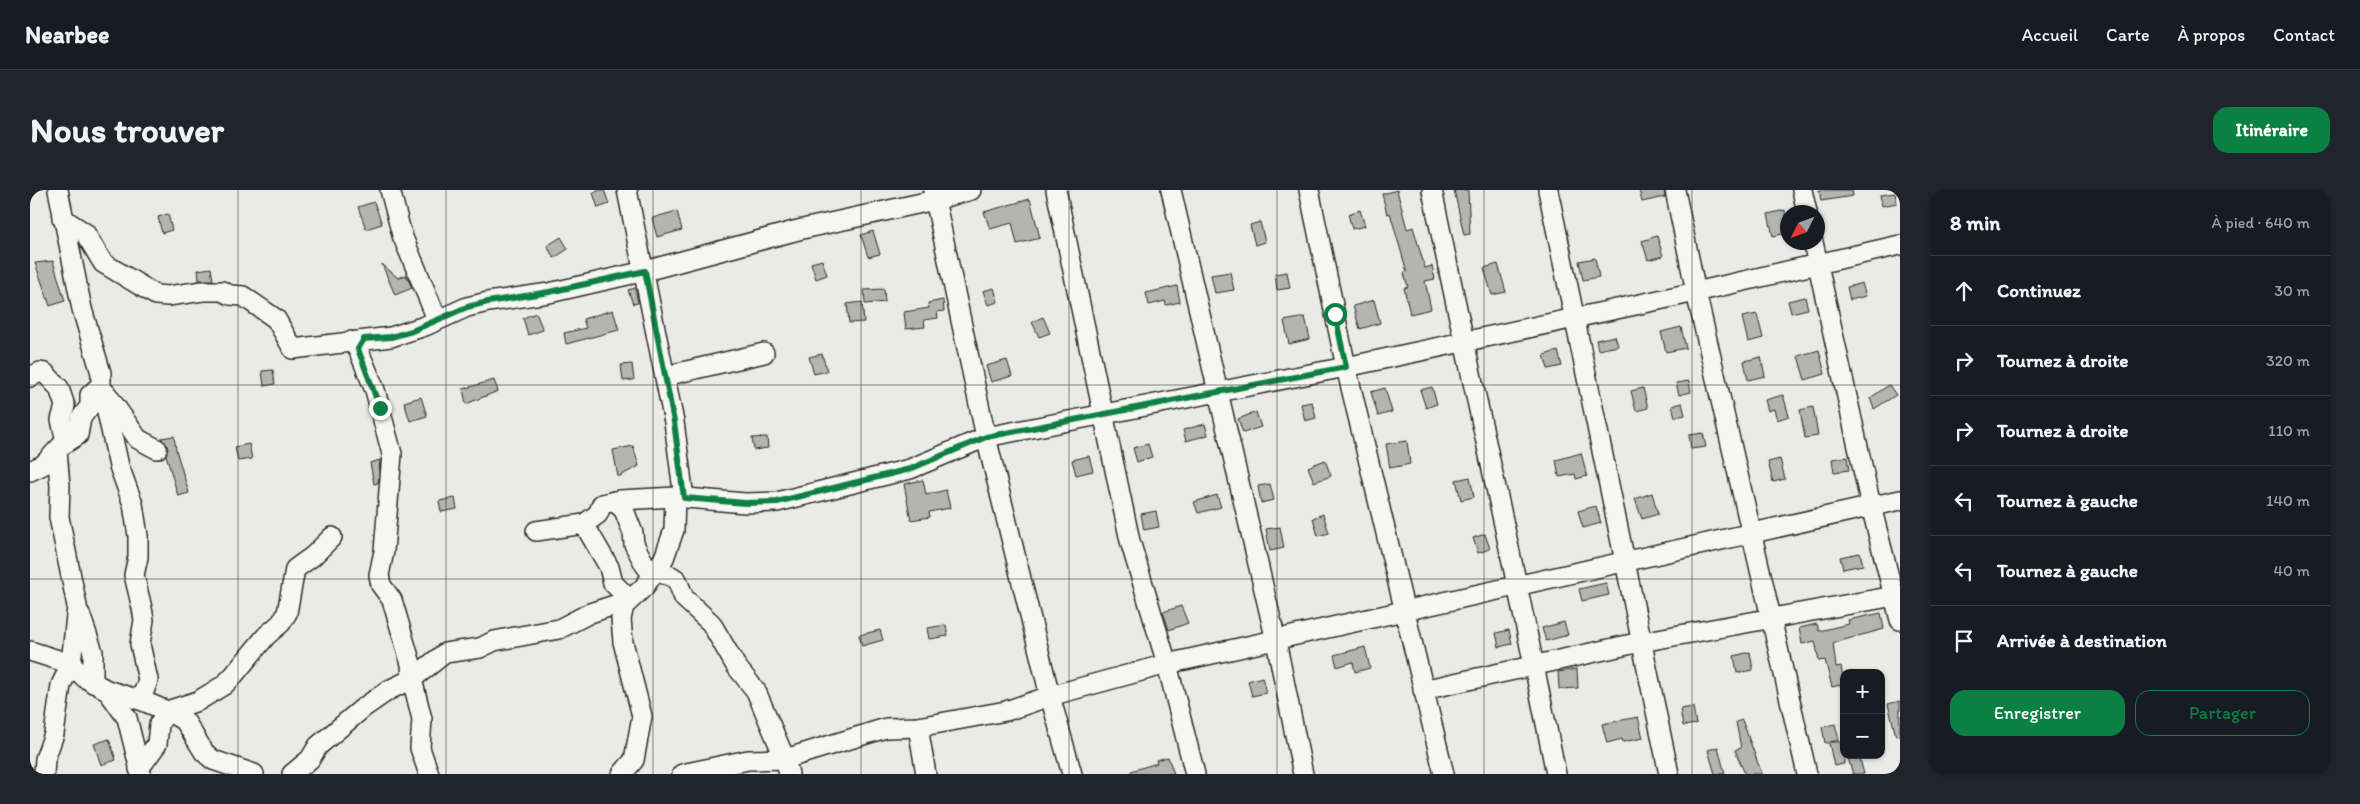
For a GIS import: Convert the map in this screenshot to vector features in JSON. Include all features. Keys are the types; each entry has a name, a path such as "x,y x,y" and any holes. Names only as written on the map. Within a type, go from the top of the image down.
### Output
{"street":[{"path":"58,190 62,218 82,309 101,373 101,385 118,466 133,504 138,536 138,557 134,575 144,620 140,644 148,680 141,700"},
{"path":"390,190 402,235 437,319"},
{"path":"622,774 634,760 642,716 623,642 621,619 624,606 656,572 674,530 680,498 665,376 627,190"},
{"path":"62,218 85,233 103,263 156,295 168,296 203,291 222,291 230,295 243,296 276,318 293,349 357,343 391,337 488,302 549,292 645,271 934,195 971,190"},
{"path":"1056,190 1105,414 1130,541 1167,664 1195,774"},
{"path":"1171,190 1276,641 1303,774"},
{"path":"1309,190 1346,367 1444,774"},
{"path":"1432,190 1463,342 1518,585 1556,774"},
{"path":"1548,190 1669,774"},
{"path":"1675,190 1696,292 1807,774"},
{"path":"1802,190 1805,205"},
{"path":"934,195 986,437 1050,696 1072,774"},
{"path":"536,531 584,524 598,514 602,504 680,498 745,503 777,502 910,469 986,437 1346,367 1696,292 1900,245"},
{"path":"1815,250 1871,506 1898,596 1900,620"},
{"path":"357,343 375,390 392,454 384,551 380,575 381,585 392,600 411,664 412,679 422,719 420,748 429,774"},
{"path":"665,376 764,353"},
{"path":"30,377 40,372 45,373 61,392 65,406 61,420 59,517 77,606 93,652 100,686"},
{"path":"30,471 43,465 61,447 78,435 82,418 90,406 90,394 101,385"},
{"path":"101,385 138,439 157,449"},
{"path":"682,774 748,760 787,767 886,728 918,727 1006,711 1050,696 1167,664 1276,641 1752,531 1900,500"},
{"path":"620,504 633,533 634,544 644,565 656,572 674,578 686,600 711,623 736,666 756,691 787,767"},
{"path":"584,524 609,566 614,583 630,600"},
{"path":"140,771 157,744 159,724 167,711 190,706 224,685 233,676 284,618 295,569 314,556 332,537"},
{"path":"1423,690 1535,667 1641,642 1898,596"},
{"path":"295,773 310,759 318,746 363,708 389,690 412,679 444,654 480,648 494,641 559,629 590,613 630,600"},
{"path":"44,774 44,759 54,734 61,685 71,664 77,606"},
{"path":"30,651 71,664 100,686 127,718 140,771"},
{"path":"100,686 141,700 185,721 204,752 214,760 254,774"},
{"path":"918,727 926,774"}],"building":[{"path":"604,190 609,204 598,208 593,193"},
{"path":"1397,190 1407,229 1413,227 1425,268 1432,266 1435,279 1425,281 1431,309 1410,314 1404,288 1408,287 1404,273 1407,272 1390,213 1387,214 1382,194"},
{"path":"1454,190 1468,190 1470,234 1464,235"},
{"path":"1639,190 1664,190 1665,197 1642,202"},
{"path":"1819,190 1852,190 1853,196 1821,201"},
{"path":"1895,193 1897,203 1882,206 1880,195"},
{"path":"1030,199 1040,238 1017,244 1012,223 990,229 984,212"},
{"path":"374,202 382,224 366,229 358,207"},
{"path":"1360,210 1365,226 1352,229 1348,214"},
{"path":"677,211 682,230 657,237 652,218"},
{"path":"1780,211 1780,235 1773,236 1768,214"},
{"path":"168,214 172,230 162,233 158,217"},
{"path":"1260,222 1265,242 1255,245 1250,225"},
{"path":"873,231 880,254 868,257 861,235"},
{"path":"1657,236 1663,256 1648,260 1642,241"},
{"path":"561,237 568,249 554,258 547,246"},
{"path":"1595,258 1599,277 1583,280 1579,261"},
{"path":"822,260 827,275 816,279 811,263"},
{"path":"53,261 65,301 50,306 35,263"},
{"path":"382,264 398,278 406,275 412,288 395,295"},
{"path":"1498,264 1506,292 1492,295 1484,268"},
{"path":"211,268 213,280 199,280 198,270"},
{"path":"1230,272 1234,290 1215,293 1211,275"},
{"path":"1287,272 1290,288 1277,290 1275,274"},
{"path":"1862,283 1866,296 1850,300 1847,287"},
{"path":"1177,286 1180,302 1166,305 1165,301 1149,305 1146,293"},
{"path":"635,288 638,303 633,304 628,290"},
{"path":"994,288 998,302 988,305 983,291"},
{"path":"884,289 885,302 865,304 864,290"},
{"path":"1805,297 1808,309 1791,313 1788,301"},
{"path":"943,300 944,311 937,312 938,318 924,320 925,327 906,329 904,312 929,308 928,303"},
{"path":"1374,300 1380,323 1360,329 1353,306"},
{"path":"862,302 864,322 849,323 847,304"},
{"path":"613,310 619,330 566,344 564,333 586,328 583,319"},
{"path":"536,313 543,330 528,335 523,318"},
{"path":"1757,314 1763,338 1748,342 1742,317"},
{"path":"1043,317 1050,333 1039,337 1032,322"},
{"path":"1305,317 1310,339 1289,344 1284,321"},
{"path":"1681,327 1686,348 1666,352 1661,332"},
{"path":"1615,336 1618,346 1598,350 1596,340"},
{"path":"1819,350 1825,374 1805,380 1798,356"},
{"path":"1558,351 1562,366 1548,369 1544,355"},
{"path":"822,354 827,371 814,374 809,357"},
{"path":"1761,357 1765,376 1748,380 1744,361"},
{"path":"1007,360 1012,376 991,382 986,366"},
{"path":"632,364 634,380 623,381 621,365"},
{"path":"273,370 275,384 264,386 262,371"},
{"path":"494,380 498,391 466,404 463,389"},
{"path":"1689,381 1691,392 1679,395 1676,383"},
{"path":"1889,385 1896,395 1874,409 1870,398"},
{"path":"1432,387 1437,404 1426,408 1420,390"},
{"path":"1385,388 1392,412 1378,416 1371,392"},
{"path":"1643,388 1648,408 1636,411 1631,391"},
{"path":"1783,395 1789,416 1777,420 1774,409 1768,411 1765,400"},
{"path":"421,397 427,416 410,421 404,402"},
{"path":"1312,402 1316,418 1305,421 1301,404"},
{"path":"1682,403 1685,415 1675,417 1672,406"},
{"path":"1813,407 1818,436 1805,438 1800,410"},
{"path":"1256,412 1261,427 1243,433 1238,419"},
{"path":"1205,424 1208,435 1186,441 1183,430"},
{"path":"1703,433 1706,447 1691,449 1689,435"},
{"path":"174,436 176,450 189,493 178,496 166,455 168,448 161,438"},
{"path":"767,437 768,448 754,450 752,438"},
{"path":"1407,441 1410,464 1390,468 1386,444"},
{"path":"249,444 252,459 238,461 235,447"},
{"path":"1148,444 1152,457 1137,462 1133,448"},
{"path":"633,446 639,466 618,477 613,450"},
{"path":"1581,453 1587,476 1576,479 1575,474 1559,477 1556,460"},
{"path":"1089,456 1093,471 1076,475 1072,460"},
{"path":"1847,457 1849,470 1834,472 1832,459"},
{"path":"1780,459 1785,479 1773,482 1768,462"},
{"path":"380,460 378,483 374,484 370,463"},
{"path":"1325,460 1331,476 1314,482 1308,467"},
{"path":"1470,477 1474,497 1461,500 1456,480"},
{"path":"923,480 926,495 946,490 950,508 929,512 930,517 911,520 904,484"},
{"path":"1270,484 1274,500 1261,503 1258,486"},
{"path":"1652,493 1658,514 1642,519 1635,499"},
{"path":"1217,495 1221,507 1198,513 1194,502"},
{"path":"455,498 457,509 441,512 439,501"},
{"path":"1596,506 1601,523 1583,528 1578,511"},
{"path":"1156,511 1159,527 1144,530 1141,514"},
{"path":"1323,514 1329,533 1318,536 1313,518"},
{"path":"1280,527 1284,548 1270,551 1266,529"},
{"path":"1485,534 1490,549 1478,553 1473,538"},
{"path":"1860,553 1863,565 1843,569 1840,557"},
{"path":"1606,583 1609,595 1582,601 1579,589"},
{"path":"1181,606 1188,623 1169,630 1163,612"},
{"path":"1881,613 1884,629 1833,643 1836,667 1841,666 1842,669 1840,685 1832,687 1825,660 1819,661 1815,641 1802,644 1799,628 1817,624 1819,631 1849,624 1848,620"},
{"path":"1564,622 1568,635 1546,641 1542,628"},
{"path":"946,625 948,636 929,639 927,628"},
{"path":"880,630 883,640 862,646 859,635"},
{"path":"1509,630 1512,644 1499,647 1496,633"},
{"path":"1365,647 1370,668 1355,672 1353,662 1337,667 1334,655"},
{"path":"1750,652 1753,670 1737,673 1734,656"},
{"path":"1577,669 1578,688 1559,689 1558,672"},
{"path":"1262,677 1266,693 1252,696 1248,681"},
{"path":"1900,701 1900,735 1896,736 1888,704"},
{"path":"1693,707 1696,724 1683,726 1680,709"},
{"path":"1638,717 1643,738 1623,742 1622,739 1607,743 1602,724"},
{"path":"1742,720 1762,774 1745,774 1735,750 1741,748 1736,722"},
{"path":"1835,724 1839,740 1830,742 1840,742 1840,759 1844,759 1844,764 1834,766 1829,743 1825,743 1822,727"},
{"path":"109,739 116,760 101,765 94,744"},
{"path":"1718,747 1725,774 1715,774 1708,750"},
{"path":"1168,757 1174,774 1132,774 1131,771 1157,763 1156,760"},
{"path":"1848,759 1860,759 1864,774 1853,774"}],"route":[{"path":"380,408 375,390 358,349 364,339 391,337 412,331 467,307 549,292 645,271 674,422 684,498 745,503 777,502 857,484 910,469 986,437 1346,367 1335,314"}]}
